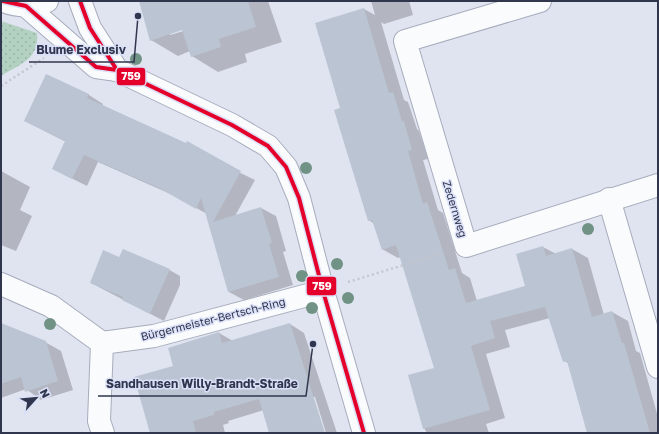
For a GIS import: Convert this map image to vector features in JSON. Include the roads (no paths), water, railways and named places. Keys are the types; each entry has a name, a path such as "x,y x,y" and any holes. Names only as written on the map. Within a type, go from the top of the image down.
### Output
{"street":[{"path":"3,1 11,4 26,6 47,1"},
{"path":"80,1 90,28 117,70"},
{"name":"Zedernweg","path":"540,1 405,41 466,246 609,199 658,185"},
{"path":"26,6 96,67 117,70 232,125 268,146 286,167 299,198 323,291 364,433"},
{"path":"609,199 658,367"},
{"path":"1,284 51,306 102,343 99,421 103,433"},
{"name":"Bürgermeister-Bertsch-Ring","path":"102,343 154,336 323,291"}],"place":[{"name":"Blume Exclusiv","path":"138,16"},
{"name":"Sandhausen Willy-Brandt-Straße","path":"313,344"}]}
